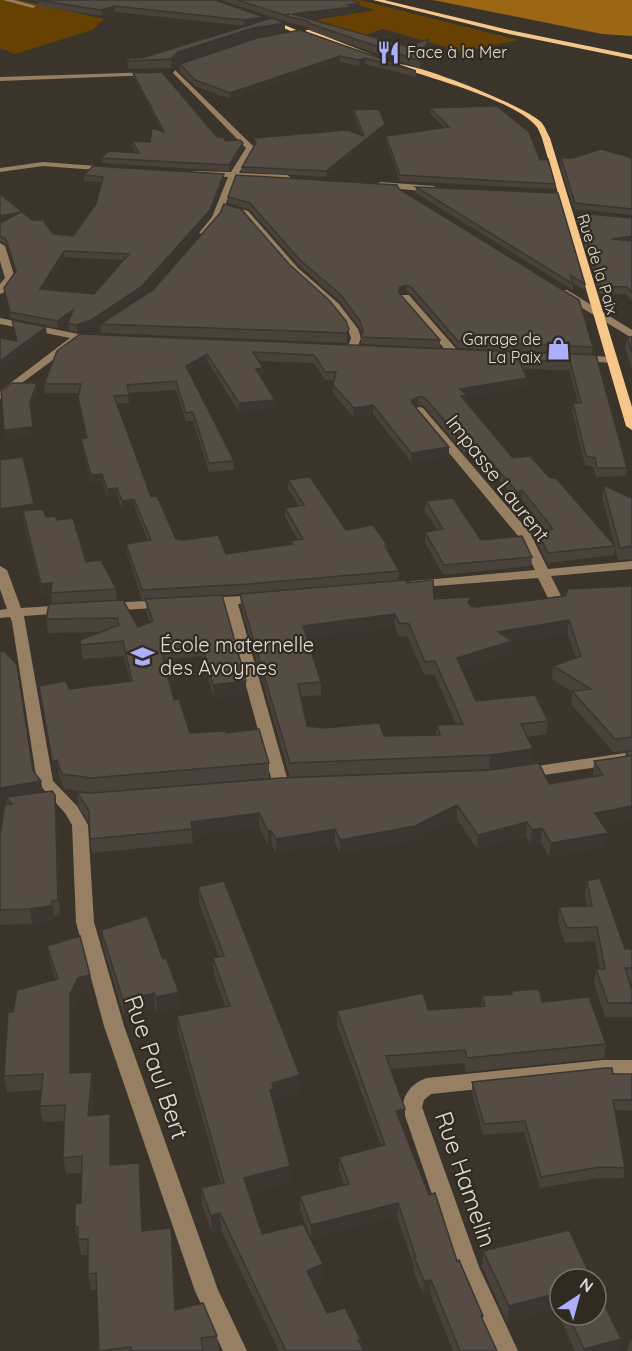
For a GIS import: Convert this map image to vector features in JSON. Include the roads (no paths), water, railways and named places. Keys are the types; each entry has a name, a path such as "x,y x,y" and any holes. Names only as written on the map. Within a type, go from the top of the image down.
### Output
{"main road":[{"path":"376,0 509,32 632,57"},
{"path":"396,0 491,23 632,52"},
{"path":"256,16 307,31 376,58 268,20"},
{"name":"Rue de la Paix","path":"389,62 451,84 507,109 528,125 546,145 556,194 567,214 632,426"}],"street":[{"path":"6,0 33,6"},
{"path":"284,34 307,31"},
{"path":"181,64 172,72 248,144 250,150 230,180 216,218 198,240"},
{"path":"0,78 77,71 95,75 159,72"},
{"path":"0,170 43,164 121,170"},
{"path":"189,173 299,179"},
{"path":"368,184 442,189"},
{"path":"403,187 402,191 412,197"},
{"path":"221,207 245,213 295,270 334,306 353,329 358,349 340,348"},
{"path":"567,214 580,214"},
{"path":"0,246 10,278 0,291"},
{"path":"551,284 632,335"},
{"path":"405,297 454,353"},
{"path":"0,321 78,337 110,338"},
{"path":"0,396 78,337 104,326"},
{"path":"569,358 612,360"},
{"name":"Impasse Laurent","path":"419,410 525,536 558,604 534,607"},
{"path":"397,587 632,565"},
{"name":"Rue Paul Bert","path":"0,570 7,613 19,622 49,799 71,810 80,825 85,922 114,1026 207,1291 235,1351"},
{"path":"7,613 272,598"},
{"path":"231,601 281,785"},
{"path":"509,774 632,757"},
{"path":"49,799 84,799"},
{"name":"Rue Hamelin","path":"506,1351 468,1267 412,1107 413,1098 418,1091 427,1086 603,1068 632,1068"}],"place":[{"name":"Face à la Mer","path":"389,52"},
{"name":"Garage de La Paix","path":"559,348"},
{"name":"École maternelle des Avoynes","path":"142,656"}]}
